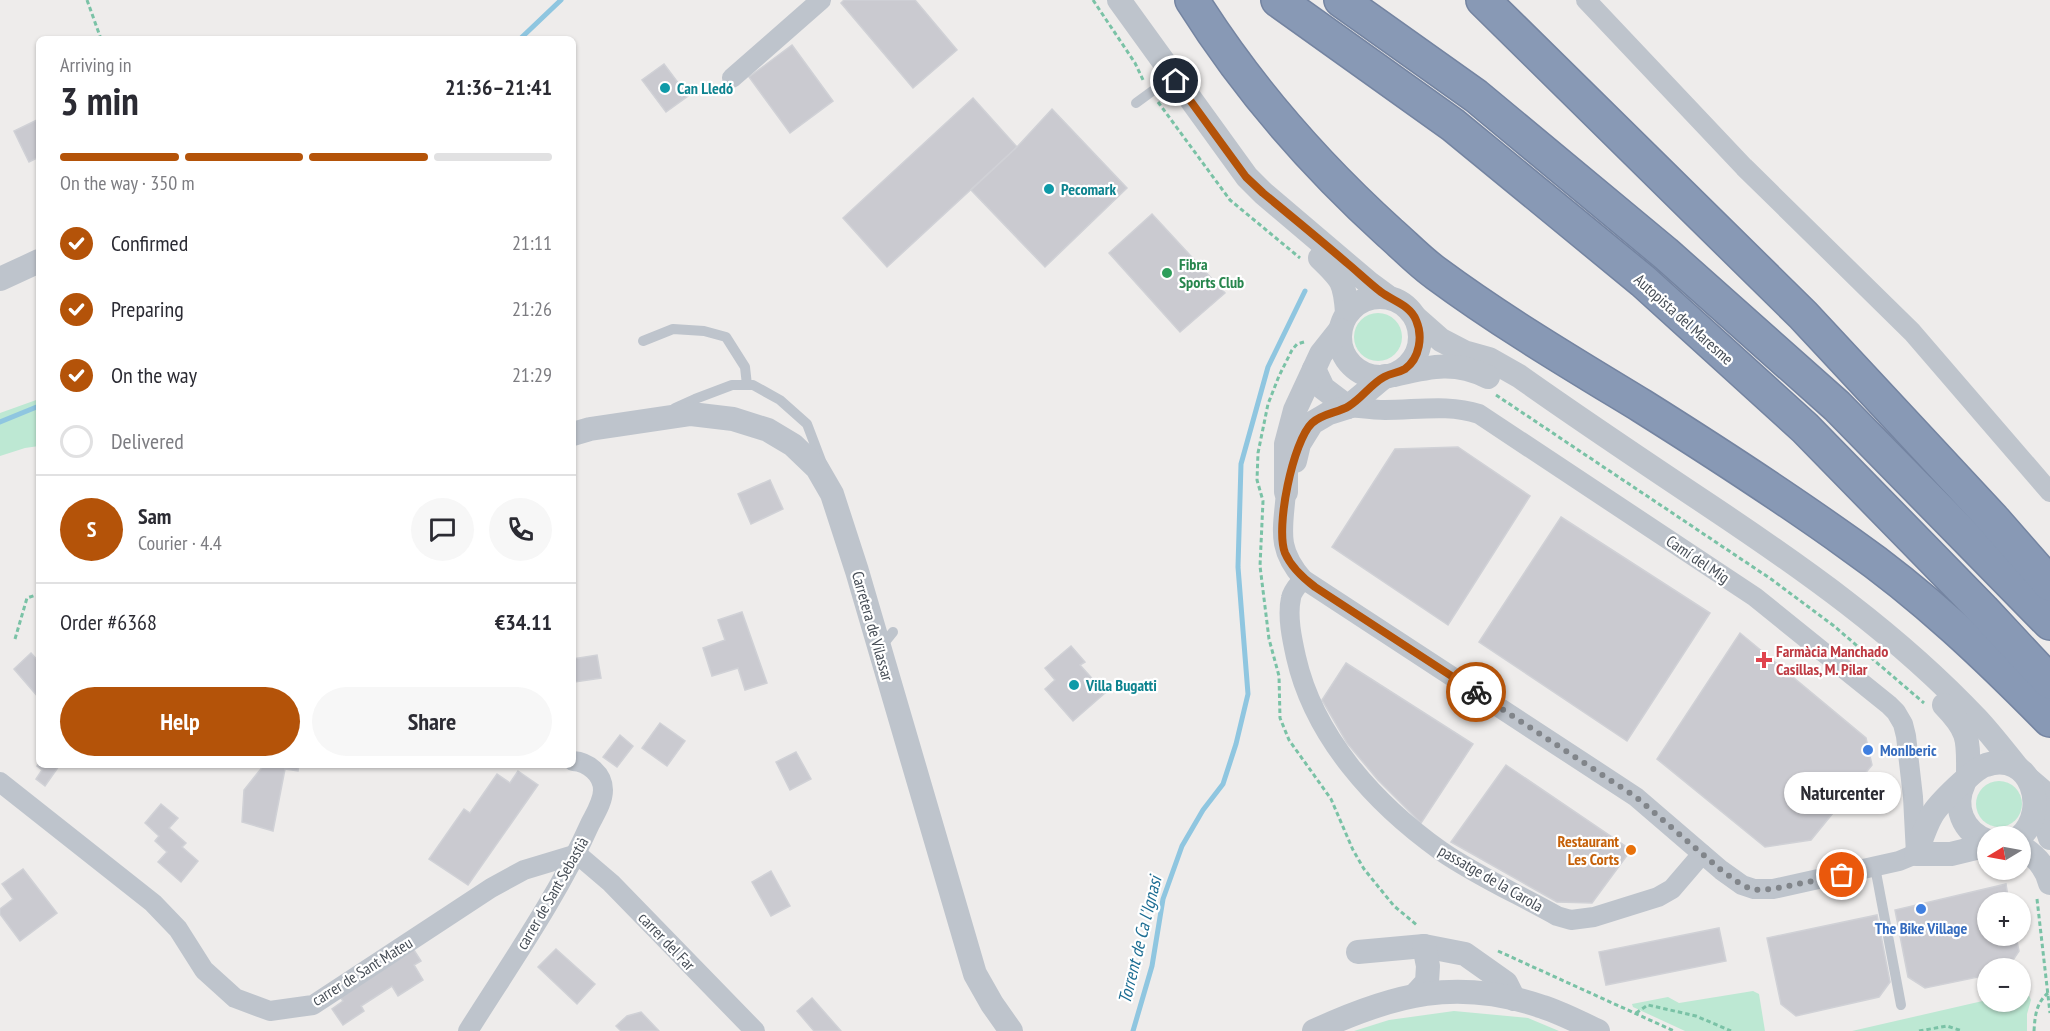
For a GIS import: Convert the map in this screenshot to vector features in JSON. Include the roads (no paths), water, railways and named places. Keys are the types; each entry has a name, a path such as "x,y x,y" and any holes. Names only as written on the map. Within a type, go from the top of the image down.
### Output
{"highway":[{"path":"1192,0 1222,47 1278,117 1357,203 1435,273 1679,430 1852,545 1907,586 2010,679 2050,720"},
{"name":"Autopista del Maresme","path":"1278,0 1453,125 1643,281 1805,428 1953,578 2050,682"},
{"path":"1341,0 1476,96 1665,253 1838,406 2050,623"},
{"path":"1483,0 1803,315 1993,519 2050,584"}],"street":[{"path":"732,78 821,0"},
{"path":"1106,0 1206,148 1253,204 1304,242 1341,278 1346,295 1340,342 1344,356 1351,365 1361,372 1376,377 1446,365 1484,375 1511,388 1838,611 1933,694 1959,720 1966,732 1969,746 1966,780 1959,800 1962,819 1977,836"},
{"path":"1119,0 1246,177 1263,193 1369,283 1388,297 1404,304 1441,340 1464,352 1489,359 1519,376 1796,564 1846,601 1885,633 1977,718 2035,786 2041,821"},
{"path":"1586,0 1744,167 1912,332 2050,492"},
{"path":"0,279 36,262"},
{"path":"1388,297 1362,300 1320,354 1295,410 1286,444 1286,492 1282,537 1285,552 1294,568 1304,579 1636,797 1702,854 1742,885 1754,890 1773,889 1875,867 1916,854 1951,854 1977,846"},
{"path":"1286,492 1299,444 1312,423 1329,413 1348,407 1390,375 1407,368 1417,351 1420,334 1416,318"},
{"path":"1314,369 1323,388 1348,407"},
{"name":"Camí del Mig","path":"1348,407 1385,410 1457,409 1479,414 1745,590 1787,621 1889,705 1903,724 1913,797 1916,854"},
{"name":"Carretera de Vilassar","path":"579,431 691,414 733,419 768,430 793,445 817,468 832,494 886,640 975,974 1011,1031"},
{"name":"passatge de la Carola","path":"1304,579 1291,596 1290,616 1299,670 1312,706 1349,766 1378,797 1441,851 1473,871 1557,916 1571,920 1594,917 1658,897 1672,889 1702,854"},
{"name":"carrer de Sant Sebastià","path":"468,1031 577,854 600,801 603,789 598,773 576,761"},
{"path":"1916,854 1932,815 1982,766 2006,763 2023,771"},
{"name":"carrer de Sant Mateu","path":"0,782 153,903 178,929 204,970 235,998 270,1011 313,1005 491,888 524,870 577,854"},
{"name":"carrer del Far","path":"577,854 611,883 755,1031"},
{"path":"2031,855 2039,861 2048,874 2043,889"},
{"path":"1358,952 1425,937 1466,954 1506,983 1514,999"},
{"path":"1416,994 1427,982 1425,937"},
{"path":"1314,1031 1352,1014 1416,994 1452,991 1493,994 1514,999 1543,1007 1598,1031"}],"lane":[{"path":"1136,103 1162,84 1186,95"},
{"path":"643,341 673,329 704,331 726,337 745,368 747,385"},
{"path":"651,420 694,399 732,385 753,385 780,400 807,424 819,450 832,494"},
{"path":"1875,867 1901,1005"}],"waterway":[{"path":"523,36 561,0"},
{"name":"Torrent de Ca l'Ignasi","path":"1133,1031 1152,966 1163,899 1182,846 1203,810 1223,784 1236,744 1248,694 1238,567 1241,464 1268,367 1305,291"},
{"path":"0,422 36,407"}],"place":[{"name":"Can Lledó","path":"665,88"},
{"name":"Pecomark","path":"1049,189"},
{"name":"Fibra Sports Club","path":"1167,273"},
{"name":"Farmàcia Manchado Casillas, M. Pilar","path":"1764,660"},
{"name":"Villa Bugatti","path":"1074,685"},
{"name":"MonIberic","path":"1868,750"},
{"name":"Restaurant Les Corts","path":"1631,850"},
{"name":"Naturcenter","path":"1842,875"},
{"name":"The Bike Village","path":"1921,909"}]}
